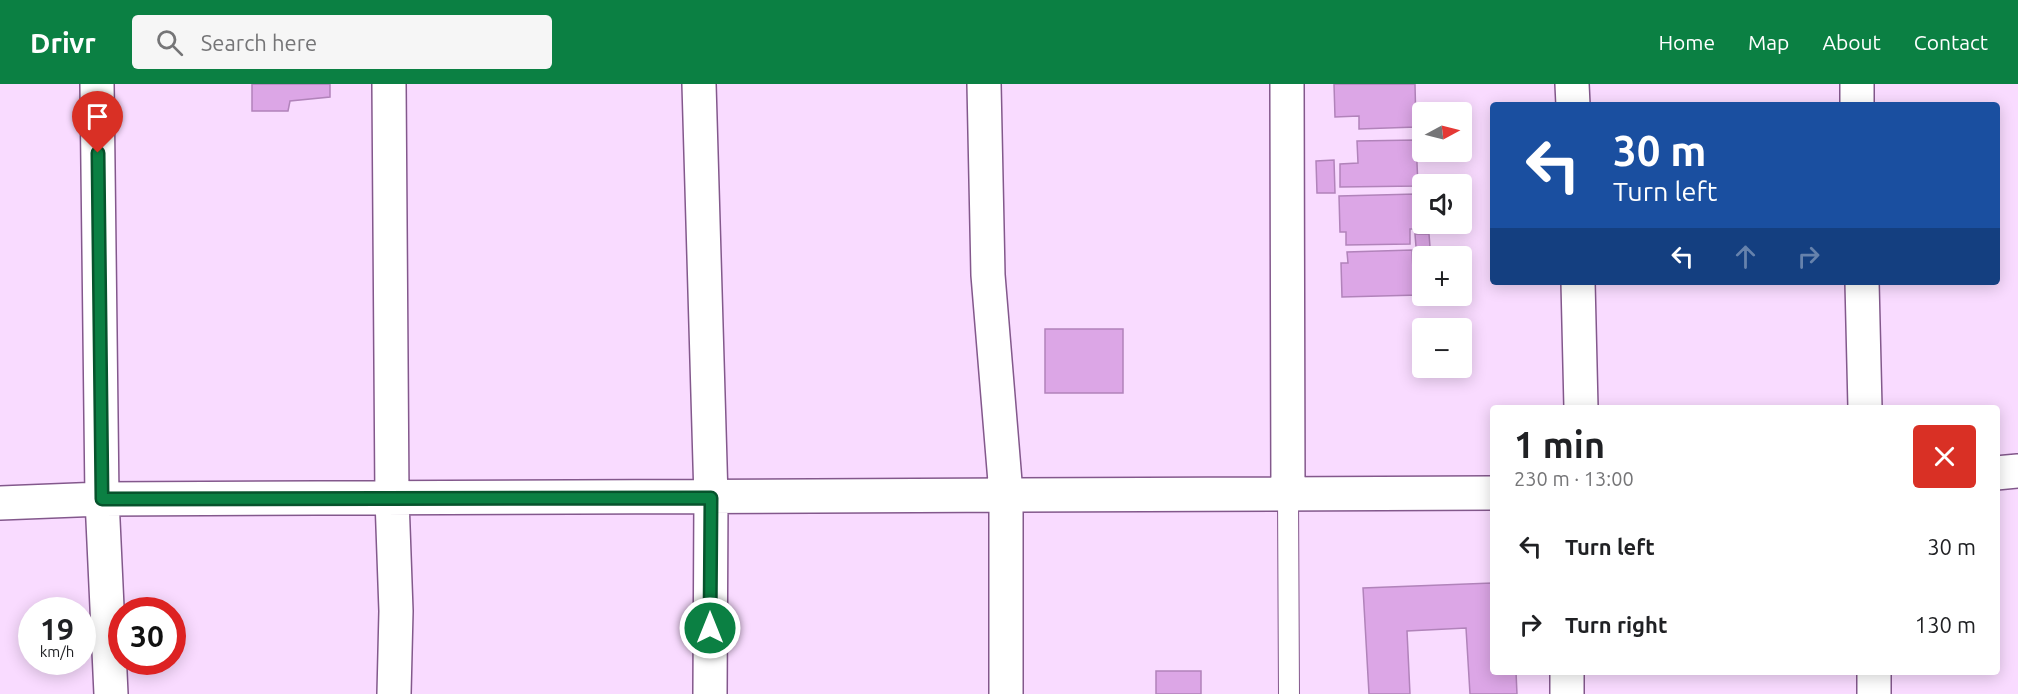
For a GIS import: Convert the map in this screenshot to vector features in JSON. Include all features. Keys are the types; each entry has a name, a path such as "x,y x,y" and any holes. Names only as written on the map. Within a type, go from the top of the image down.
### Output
{"street":[{"path":"97,84 102,499 111,694"},
{"path":"389,84 396,611 394,694"},
{"path":"699,84 711,498 710,694"},
{"path":"984,84 988,275 1006,494 1006,694"},
{"path":"1287,84 1288,495"},
{"path":"1572,84 1573,102"},
{"path":"1857,84 1857,102"},
{"path":"1578,285 1581,405"},
{"path":"1862,285 1865,405"},
{"path":"2000,473 2018,471"},
{"path":"0,503 102,499 1490,493"},
{"path":"1567,675 1567,694"},
{"path":"1874,675 1874,694"}],"lane":[{"path":"1288,495 1289,694"}],"building":[{"path":"252,84 330,84 330,97 290,101 288,111 252,111"},
{"path":"1334,84 1415,84 1412,127 1359,129 1359,116 1335,117"},
{"path":"1412,140 1412,162 1417,162 1417,174 1412,174 1412,186 1340,187 1340,164 1358,163 1357,141"},
{"path":"1334,160 1335,193 1317,193 1316,161"},
{"path":"1412,194 1410,244 1346,245 1346,232 1340,232 1339,196"},
{"path":"1415,234 1429,234 1430,246 1416,246"},
{"path":"1412,250 1412,295 1342,297 1341,263 1348,263 1347,252"},
{"path":"1045,329 1123,329 1123,393 1045,393"},
{"path":"1490,583 1490,675 1516,675 1517,694 1470,694 1466,628 1407,631 1410,694 1369,694 1363,588"},
{"path":"1156,671 1201,671 1201,694 1156,694"}],"route":[{"path":"98,153 102,499 711,498 710,628"}]}
